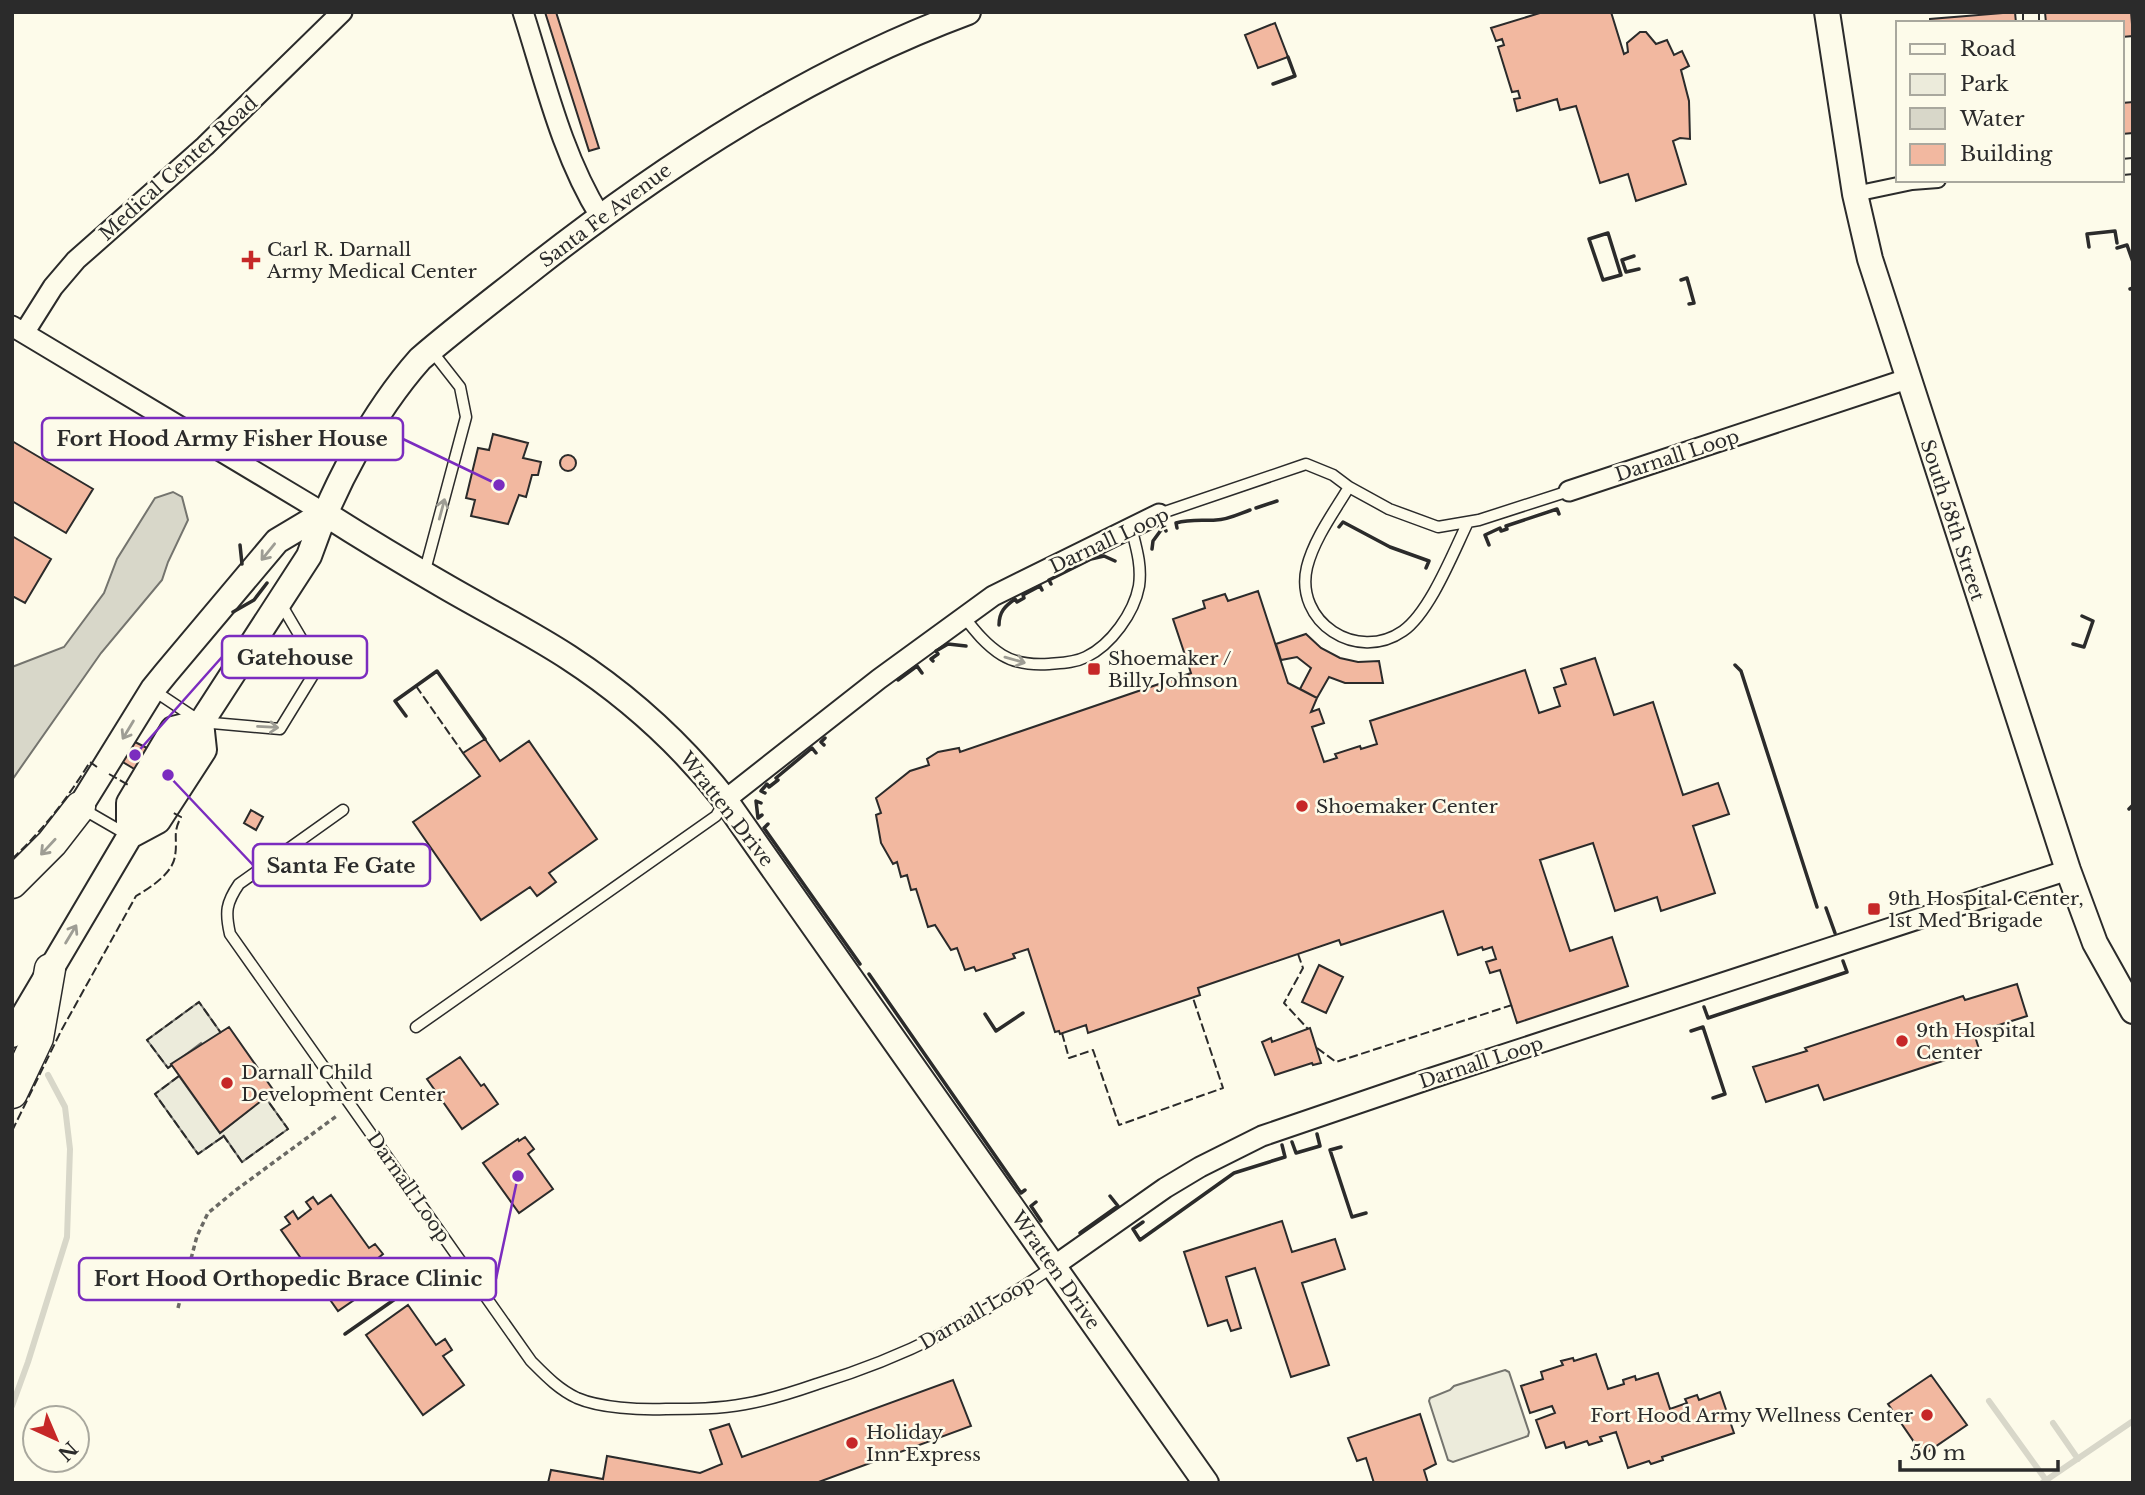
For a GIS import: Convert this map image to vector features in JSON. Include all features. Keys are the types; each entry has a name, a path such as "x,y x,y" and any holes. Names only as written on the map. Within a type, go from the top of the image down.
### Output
{"main road":[{"path":"12,883 52,843 80,807"},
{"path":"12,1093 38,1038 50,969"}],"street":[{"name":"Medical Center Road","path":"18,329 76,260 191,159 267,88 342,12"},
{"path":"523,12 570,160 584,191 600,216"},
{"name":"Santa Fe Avenue","path":"12,1035 130,836 309,556 324,513 389,398 405,376 431,350 600,216 674,164 765,109 866,56 968,12"},
{"name":"South 58th Street","path":"1827,12 1854,194 1870,259 2068,870 2095,943 2133,1011"},
{"path":"1854,194 1912,182"},
{"name":"Wratten Drive","path":"18,329 424,574 568,657 616,691 698,765 1206,1483"},
{"name":"Darnall Loop","path":"1569,491 1908,379"},
{"path":"80,807 153,689 277,541 324,513"},
{"name":"Darnall Loop","path":"725,800 879,679 993,596 1159,514"},
{"name":"Darnall Loop","path":"1054,1266 1165,1188 1262,1136 2068,870"}],"lane":[{"path":"424,574 466,417 460,387 431,350"},
{"name":"Darnall Loop","path":"1159,514 1306,464 1332,475 1389,509 1438,527 1468,522 1569,491"},
{"path":"1349,487 1321,535 1307,567 1305,588 1311,607 1324,626 1343,640 1385,640 1404,630 1421,612 1440,580 1468,522"},
{"path":"964,617 980,637 1003,656 1035,665 1077,661 1088,656 1105,643 1127,618 1139,587 1140,561 1131,527"},
{"path":"153,689 201,722 280,729 318,667 280,602"},
{"name":"Darnall Loop","path":"416,1027 716,816 725,800"},
{"path":"80,807 130,836"},
{"name":"Darnall Loop","path":"343,810 239,884 229,898 226,916 230,934 531,1361 554,1384 578,1398 647,1410 710,1409 747,1404 868,1369 917,1348 986,1311 1054,1266"}],"path":[{"path":"178,1308 197,1236 208,1213 351,1106"}],"green space":[{"path":"199,1002 221,1033 203,1045 201,1043 168,1068 147,1040"},
{"path":"179,1076 220,1133 265,1097 288,1129 242,1162 224,1136 198,1154 155,1094"},
{"path":"1505,1370 1509,1372 1528,1436 1453,1462 1448,1460 1430,1398 1454,1386"}],"water":[{"path":"173,492 182,497 188,520 162,580 101,653 12,780 12,667 64,647 104,593 117,559 155,498"}],"building":[{"path":"545,12 556,12 599,148 589,151"},
{"path":"1543,12 1611,12 1624,54 1628,52 1627,43 1640,32 1646,32 1656,44 1667,40 1674,55 1682,51 1689,66 1681,70 1689,101 1690,139 1680,138 1673,141 1686,184 1636,201 1628,174 1600,183 1576,106 1560,110 1557,99 1517,111 1514,99 1520,98 1518,91 1512,92 1498,47 1504,45 1502,39 1496,41 1491,28"},
{"path":"2015,12 2016,21 1930,21"},
{"path":"2045,12 2131,12 2133,36 2124,37 2124,21 2046,21"},
{"path":"1275,23 1288,57 1258,68 1245,35"},
{"path":"2133,102 2133,133 2124,134 2124,103"},
{"path":"493,434 528,443 523,458 541,462 538,475 532,475 526,497 519,495 508,524 471,516 475,500 466,498 478,448 489,450"},
{"path":"12,441 93,489 66,533 12,501"},
{"path":"568,455 576,463 568,471 560,463"},
{"path":"12,536 51,559 25,603 12,596"},
{"name":"Shoemaker Center","path":"1258,591 1288,683 1317,698 1311,712 1319,709 1324,723 1312,727 1324,762 1337,758 1335,754 1377,744 1370,721 1525,670 1539,713 1560,706 1554,688 1566,684 1561,669 1595,658 1614,715 1653,702 1683,795 1718,783 1729,814 1693,826 1715,893 1661,911 1657,897 1615,911 1593,843 1540,860 1570,951 1612,937 1628,986 1517,1023 1500,970 1490,973 1486,962 1496,959 1492,947 1483,950 1482,947 1458,955 1443,911 1341,945 1339,940 1198,988 1200,995 1088,1033 1086,1025 1060,1034 1059,1031 1055,1032 1028,949 1013,954 1015,958 976,971 974,967 965,970 957,948 951,950 935,925 928,927 916,889 911,890 907,875 901,877 897,862 893,864 881,843 876,815 881,813 876,798 910,771 929,765 927,759 938,752 959,748 960,752 1191,673 1173,619 1205,608 1203,601 1225,594 1228,601"},
{"path":"1306,634 1321,648 1340,658 1358,662 1379,661 1383,683 1345,683 1329,677 1317,698 1300,689 1311,668 1297,657 1281,660 1276,644"},
{"path":"485,739 500,761 529,741 597,839 549,873 556,882 537,896 530,887 481,920 413,822 480,776 463,753"},
{"path":"133,741 149,749 136,770 121,761"},
{"path":"251,810 263,817 256,830 244,823"},
{"path":"1319,965 1343,977 1326,1013 1302,1002"},
{"name":"9th Hospital Center","path":"2017,984 2027,1016 1974,1033 1979,1049 1824,1100 1818,1085 1766,1102 1753,1067 1807,1051 1805,1048 1963,996 1965,1000"},
{"name":"Darnall Child Development Center","path":"229,1027 274,1091 220,1133 171,1064"},
{"path":"1310,1028 1321,1063 1312,1063 1275,1075 1262,1042 1271,1038 1272,1042"},
{"path":"460,1057 498,1104 462,1129 427,1079"},
{"path":"525,1137 534,1149 528,1154 553,1189 519,1213 483,1163"},
{"path":"331,1195 369,1248 375,1244 383,1254 377,1259 389,1276 338,1311 281,1230 290,1224 285,1217 293,1211 298,1219 311,1209 306,1202 313,1197 318,1204"},
{"path":"1282,1221 1292,1252 1335,1239 1345,1269 1302,1283 1329,1365 1291,1377 1255,1268 1226,1277 1241,1328 1231,1331 1227,1320 1208,1326 1184,1252"},
{"path":"408,1305 436,1345 445,1339 452,1350 443,1356 464,1385 423,1415 366,1335"},
{"path":"1596,1354 1608,1389 1624,1384 1623,1380 1635,1376 1636,1380 1658,1373 1670,1409 1687,1403 1685,1399 1697,1395 1699,1400 1720,1392 1734,1433 1662,1457 1663,1460 1651,1464 1649,1461 1628,1468 1616,1432 1600,1437 1602,1441 1589,1445 1587,1441 1566,1448 1564,1442 1546,1448 1536,1420 1555,1413 1552,1406 1530,1413 1521,1386 1543,1379 1541,1372 1563,1365 1561,1361 1573,1358 1574,1361"},
{"name":"Fort Hood Army Wellness Center","path":"1931,1375 1967,1425 1923,1455 1888,1404"},
{"name":"Holiday Inn Express","path":"953,1380 971,1426 816,1483 548,1483 551,1470 603,1479 607,1456 700,1473 722,1464 710,1430 729,1424 742,1457"},
{"path":"1420,1414 1436,1464 1424,1470 1428,1483 1374,1483 1366,1458 1357,1461 1348,1438"}],"waterway":[{"path":"12,1406 67,1237 70,1149 65,1107 48,1075"},
{"path":"1989,1401 2046,1480"},
{"path":"2042,1483 2133,1421"},
{"path":"2053,1423 2078,1459"}],"fence":[{"path":"416,686 463,753"},
{"path":"12,859 54,814 90,762 97,767"},
{"path":"109,774 130,786"},
{"path":"12,1131 61,1031 136,896 148,889 170,868 181,817 172,812"},
{"path":"1298,954 1303,968 1284,1003 1308,1029"},
{"path":"1062,1033 1069,1058 1093,1050 1119,1125 1223,1088 1193,998"},
{"path":"172,1065 168,1068 147,1040 199,1002 221,1033"},
{"path":"1317,1048 1336,1062 1512,1005"},
{"path":"179,1076 155,1094 198,1154 224,1136"},
{"path":"223,1135 242,1162 288,1129 265,1097"}],"wall":[{"path":"1273,84 1295,76 1288,57"},
{"path":"2089,247 2087,234 2115,231 2117,243"},
{"path":"1608,233 1621,275 1603,280 1589,239 1608,233"},
{"path":"2117,248 2127,245 2133,262"},
{"path":"1634,256 1622,260 1626,272 1639,269"},
{"path":"1681,280 1687,278 1694,303 1689,304"},
{"path":"1256,508 1277,501"},
{"path":"1489,545 1485,535 1500,528 1501,531 1507,529 1506,526 1557,509 1559,514"},
{"path":"1177,528 1176,523 1224,519 1250,510"},
{"path":"1339,527 1343,522 1390,547 1429,561 1426,568"},
{"path":"1152,549 1153,541 1164,526 1166,531"},
{"path":"240,545 242,564"},
{"path":"1051,584 1049,580 1091,559 1104,556 1115,561"},
{"path":"233,612 254,600 267,583"},
{"path":"999,625 1001,613 1011,602 1015,599 1017,602 1024,598 1023,595 1040,586 1042,590"},
{"path":"2073,644 2084,647 2093,621 2082,616"},
{"path":"933,661 931,659 938,654 936,651 948,644 966,646"},
{"path":"1735,665 1741,671 1817,907"},
{"path":"898,680 917,666 922,673"},
{"path":"406,716 395,701 437,671 485,739"},
{"path":"824,745 821,742 825,738"},
{"path":"765,793 761,791 767,784 769,787 778,780 776,778 812,748 816,753"},
{"path":"761,803 756,801 758,818 762,815"},
{"path":"2129,809 2133,805"},
{"path":"768,824 764,828 860,964"},
{"path":"1826,908 1835,933"},
{"path":"1704,1007 1708,1018 1847,972 1843,961"},
{"path":"869,974 1021,1193 1025,1190"},
{"path":"985,1014 996,1031 1023,1013"},
{"path":"1691,1031 1703,1027 1725,1094 1713,1098"},
{"path":"1292,1142 1296,1153 1320,1146 1317,1134"},
{"path":"1143,1222 1133,1229 1140,1240 1234,1173 1285,1157 1282,1145"},
{"path":"1341,1147 1330,1150 1352,1217 1366,1213"},
{"path":"1080,1233 1118,1206 1110,1196"},
{"path":"1036,1202 1031,1206 1041,1221"},
{"path":"345,1334 408,1290"}],"place":[{"name":"Carl R. Darnall Army Medical Center","path":"251,260"},
{"name":"Fort Hood Army Fisher House","path":"499,485"},
{"name":"Shoemaker / Billy Johnson","path":"1094,669"},
{"name":"Gatehouse","path":"135,755"},
{"name":"Santa Fe Gate","path":"168,775"},
{"name":"Shoemaker Center","path":"1302,806"},
{"name":"9th Hospital Center, 1st Med Brigade","path":"1874,909"},
{"name":"9th Hospital Center","path":"1902,1041"},
{"name":"Darnall Child Development Center","path":"227,1083"},
{"name":"Fort Hood Orthopedic Brace Clinic","path":"518,1176"},
{"name":"Fort Hood Army Wellness Center","path":"1927,1415"},
{"name":"Holiday Inn Express","path":"852,1443"}]}
